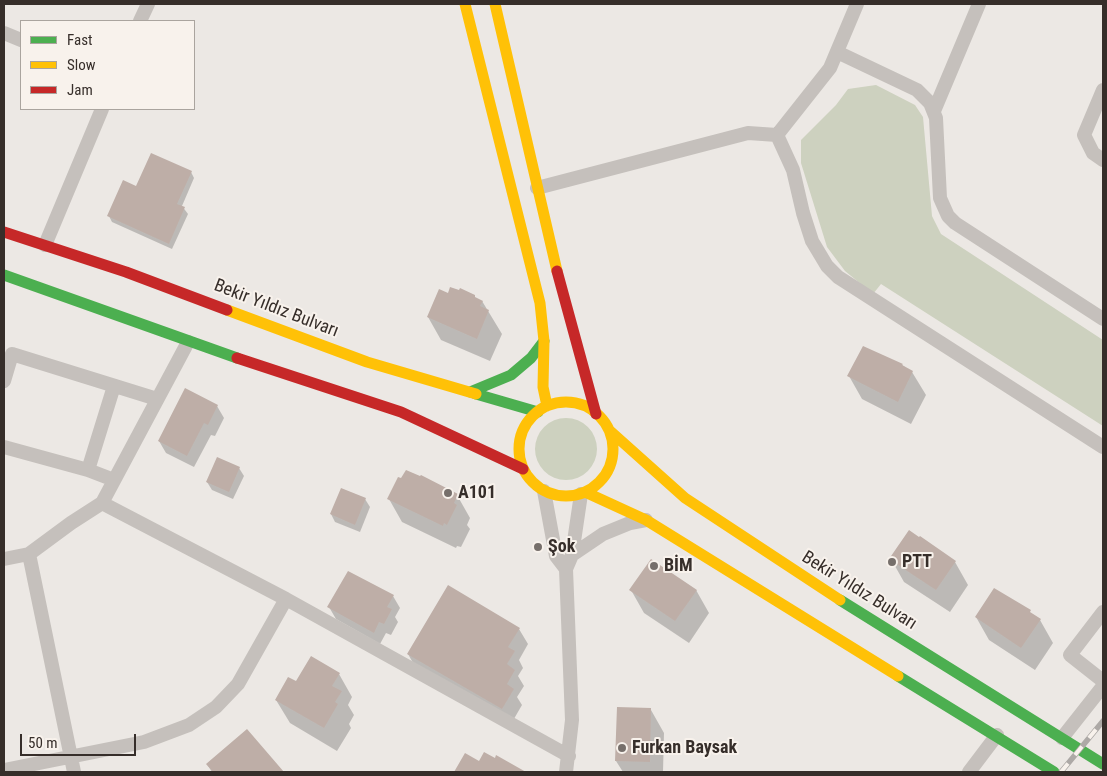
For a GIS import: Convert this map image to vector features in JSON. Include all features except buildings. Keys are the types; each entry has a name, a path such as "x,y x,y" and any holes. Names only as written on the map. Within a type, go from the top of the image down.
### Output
{"main road":[{"path":"465,4 540,303 544,341 542,409"},
{"path":"495,4 566,310 596,414"},
{"name":"Bekir Yıldız Bulvarı","path":"4,232 126,272 367,362 470,392 542,409"},
{"path":"4,275 188,342 402,412 523,469"},
{"path":"470,392 511,375 531,358 544,341"},
{"path":"562,403 578,404 596,414 609,430 613,451 608,471 594,487 583,493 565,496 544,491 536,485 523,469 520,458 520,438 527,423 542,409 562,403"},
{"name":"Bekir Yıldız Bulvarı","path":"609,430 685,498 781,563 1103,764"},
{"path":"583,493 646,520 997,735 1054,772"}],"street":[{"path":"140,20 148,4"},
{"path":"777,134 830,68 857,4"},
{"path":"934,111 979,4"},
{"path":"4,32 20,40"},
{"path":"837,52 917,90 930,103 934,111 940,198 948,216 955,224 1103,319"},
{"path":"1103,90 1084,135 1093,153 1103,160"},
{"path":"45,245 102,110"},
{"path":"537,188 748,133 777,134"},
{"path":"777,134 793,170 812,241 819,254 838,277 1103,447"},
{"path":"4,559 29,554 102,503 188,342"},
{"path":"4,381 12,354 158,399"},
{"path":"88,470 114,386"},
{"path":"4,447 88,470 114,480"},
{"path":"544,491 556,556 566,569"},
{"path":"567,772 572,720 566,569 572,555 583,493"},
{"path":"102,503 286,600 569,756"},
{"path":"572,555 602,534 630,523 646,520"},
{"path":"29,554 74,772"},
{"path":"4,770 159,738 203,717 238,684 286,600"},
{"path":"1103,612 1070,654 1103,681"},
{"path":"1062,738 1103,686"},
{"path":"969,772 997,735"}],"green space":[{"path":"876,85 915,105 923,117 932,216 941,234 1103,340 1103,426 881,284 873,294 845,271 827,247 801,163 801,140 836,105 848,89"},
{"path":"560,418 572,418 588,427 595,437 597,449 595,461 588,471 572,480 560,480 549,475 540,466 535,455 535,443 540,432 549,423"}],"railway":[{"path":"1061,772 1103,721"}],"traffic: fast":[{"path":"4,275 237,358"},
{"path":"470,392 511,375 531,358 544,341"},
{"path":"476,394 538,412"},
{"path":"840,600 1103,764"},
{"path":"898,676 1054,772"}],"traffic: slow":[{"path":"465,4 540,303 544,341 543,387 547,406"},
{"path":"495,4 557,271"},
{"path":"227,310 367,362 476,394"},
{"path":"566,402 584,406 599,416 609,431 613,449 609,467 599,482 584,492 566,496 548,492 533,482 523,467 519,449 523,431 533,416 548,406 566,402"},
{"path":"609,430 685,498 840,600"},
{"path":"585,492 646,520 898,676"}],"traffic: jam":[{"path":"4,232 126,272 227,310"},
{"path":"557,271 596,414"},
{"path":"237,358 401,412 523,469"}],"place":[{"name":"A101","path":"448,493"},
{"name":"Şok","path":"538,547"},
{"name":"PTT","path":"892,562"},
{"name":"BİM","path":"654,566"},
{"name":"Furkan Baysak","path":"622,748"}]}
